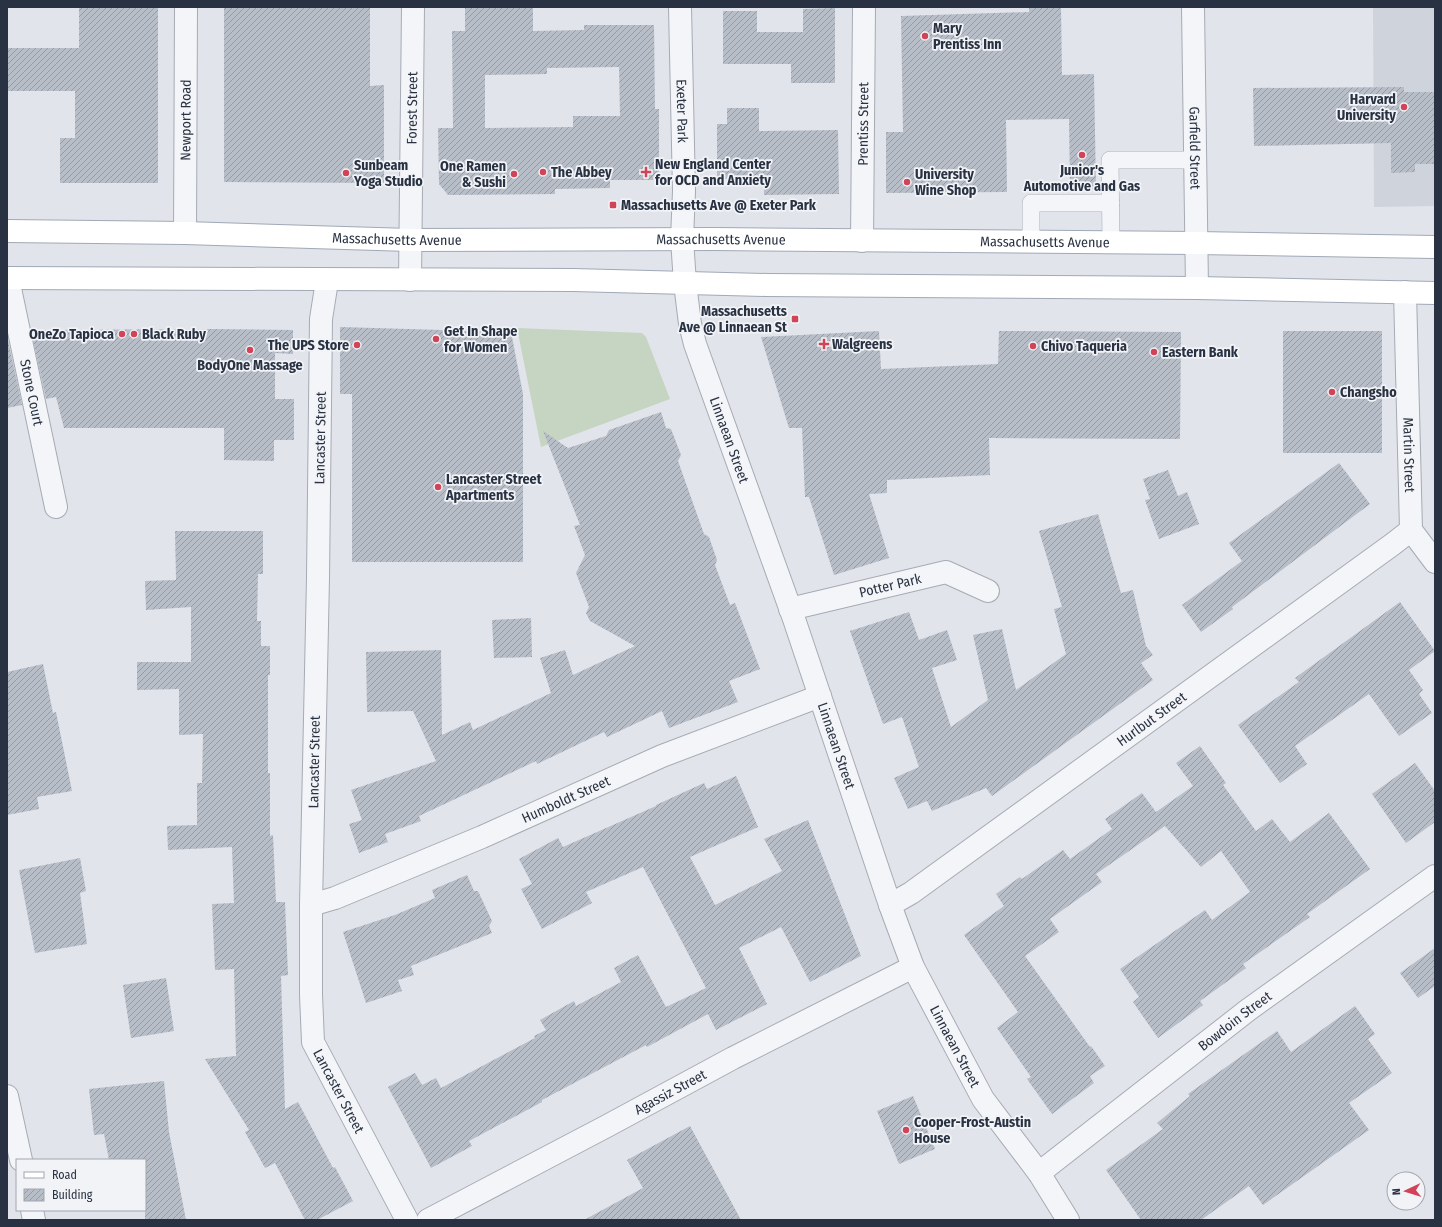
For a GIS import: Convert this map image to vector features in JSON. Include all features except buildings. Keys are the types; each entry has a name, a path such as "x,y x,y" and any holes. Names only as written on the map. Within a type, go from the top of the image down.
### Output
{"main road":[{"name":"Massachusetts Avenue","path":"7,231 185,233 410,240 682,239 1196,243 1435,247"},
{"path":"8,278 327,281 573,280 852,286 1197,288 1435,293"}],"street":[{"name":"Newport Road","path":"185,233 186,7"},
{"name":"Forest Street","path":"410,280 413,7"},
{"name":"Exeter Park","path":"680,7 684,198 682,239"},
{"name":"Prentiss Street","path":"862,241 864,7"},
{"name":"Garfield Street","path":"1193,7 1197,288"},
{"name":"Linnaean Street","path":"682,239 690,324 695,344 790,609 890,905 914,967 983,1098 1039,1173 1068,1220"},
{"name":"Stone Court","path":"8,278 56,507"},
{"name":"Lancaster Street","path":"327,281 321,319 318,585 310,995 313,1042 407,1220"},
{"name":"Martin Street","path":"1405,292 1411,530"},
{"path":"1411,530 1435,562"},
{"name":"Hurlbut Street","path":"890,905 911,893 1411,530"},
{"name":"Potter Park","path":"790,609 946,572 988,591"},
{"name":"Humboldt Street","path":"311,905 335,898 482,837 662,756 820,696"},
{"name":"Bowdoin Street","path":"1039,1173 1248,1010 1435,876"},
{"name":"Agassiz Street","path":"428,1220 733,1058 914,967"},
{"path":"7,1096 21,1159"}],"lane":[{"path":"1111,243 1110,160 1194,160"},
{"path":"1031,242 1031,203 1111,203"}],"shaded area":[{"name":"Harvard University","path":"1373,7 1435,7 1435,206 1374,207"}],"green space":[{"path":"517,328 642,333 646,337 670,399 541,447"}],"place":[{"name":"Mary Prentiss Inn","path":"925,36"},
{"name":"Harvard University","path":"1404,107"},
{"name":"Junior's Automotive and Gas","path":"1082,155"},
{"name":"The Abbey","path":"543,172"},
{"name":"New England Center for OCD and Anxiety","path":"646,172"},
{"name":"Sunbeam Yoga Studio","path":"346,173"},
{"name":"One Ramen & Sushi","path":"514,174"},
{"name":"University Wine Shop","path":"907,182"},
{"name":"Massachusetts Ave @ Exeter Park","path":"613,205"},
{"name":"Massachusetts Ave @ Linnaean St","path":"795,319"},
{"name":"OneZo Tapioca","path":"122,334"},
{"name":"Black Ruby","path":"134,334"},
{"name":"Get In Shape for Women","path":"436,339"},
{"name":"Walgreens","path":"824,344"},
{"name":"The UPS Store","path":"357,345"},
{"name":"Chivo Taqueria","path":"1033,346"},
{"name":"BodyOne Massage","path":"250,350"},
{"name":"Eastern Bank","path":"1154,352"},
{"name":"Changsho","path":"1332,392"},
{"name":"Lancaster Street Apartments","path":"438,487"},
{"name":"Cooper-Frost-Austin House","path":"906,1130"}]}
